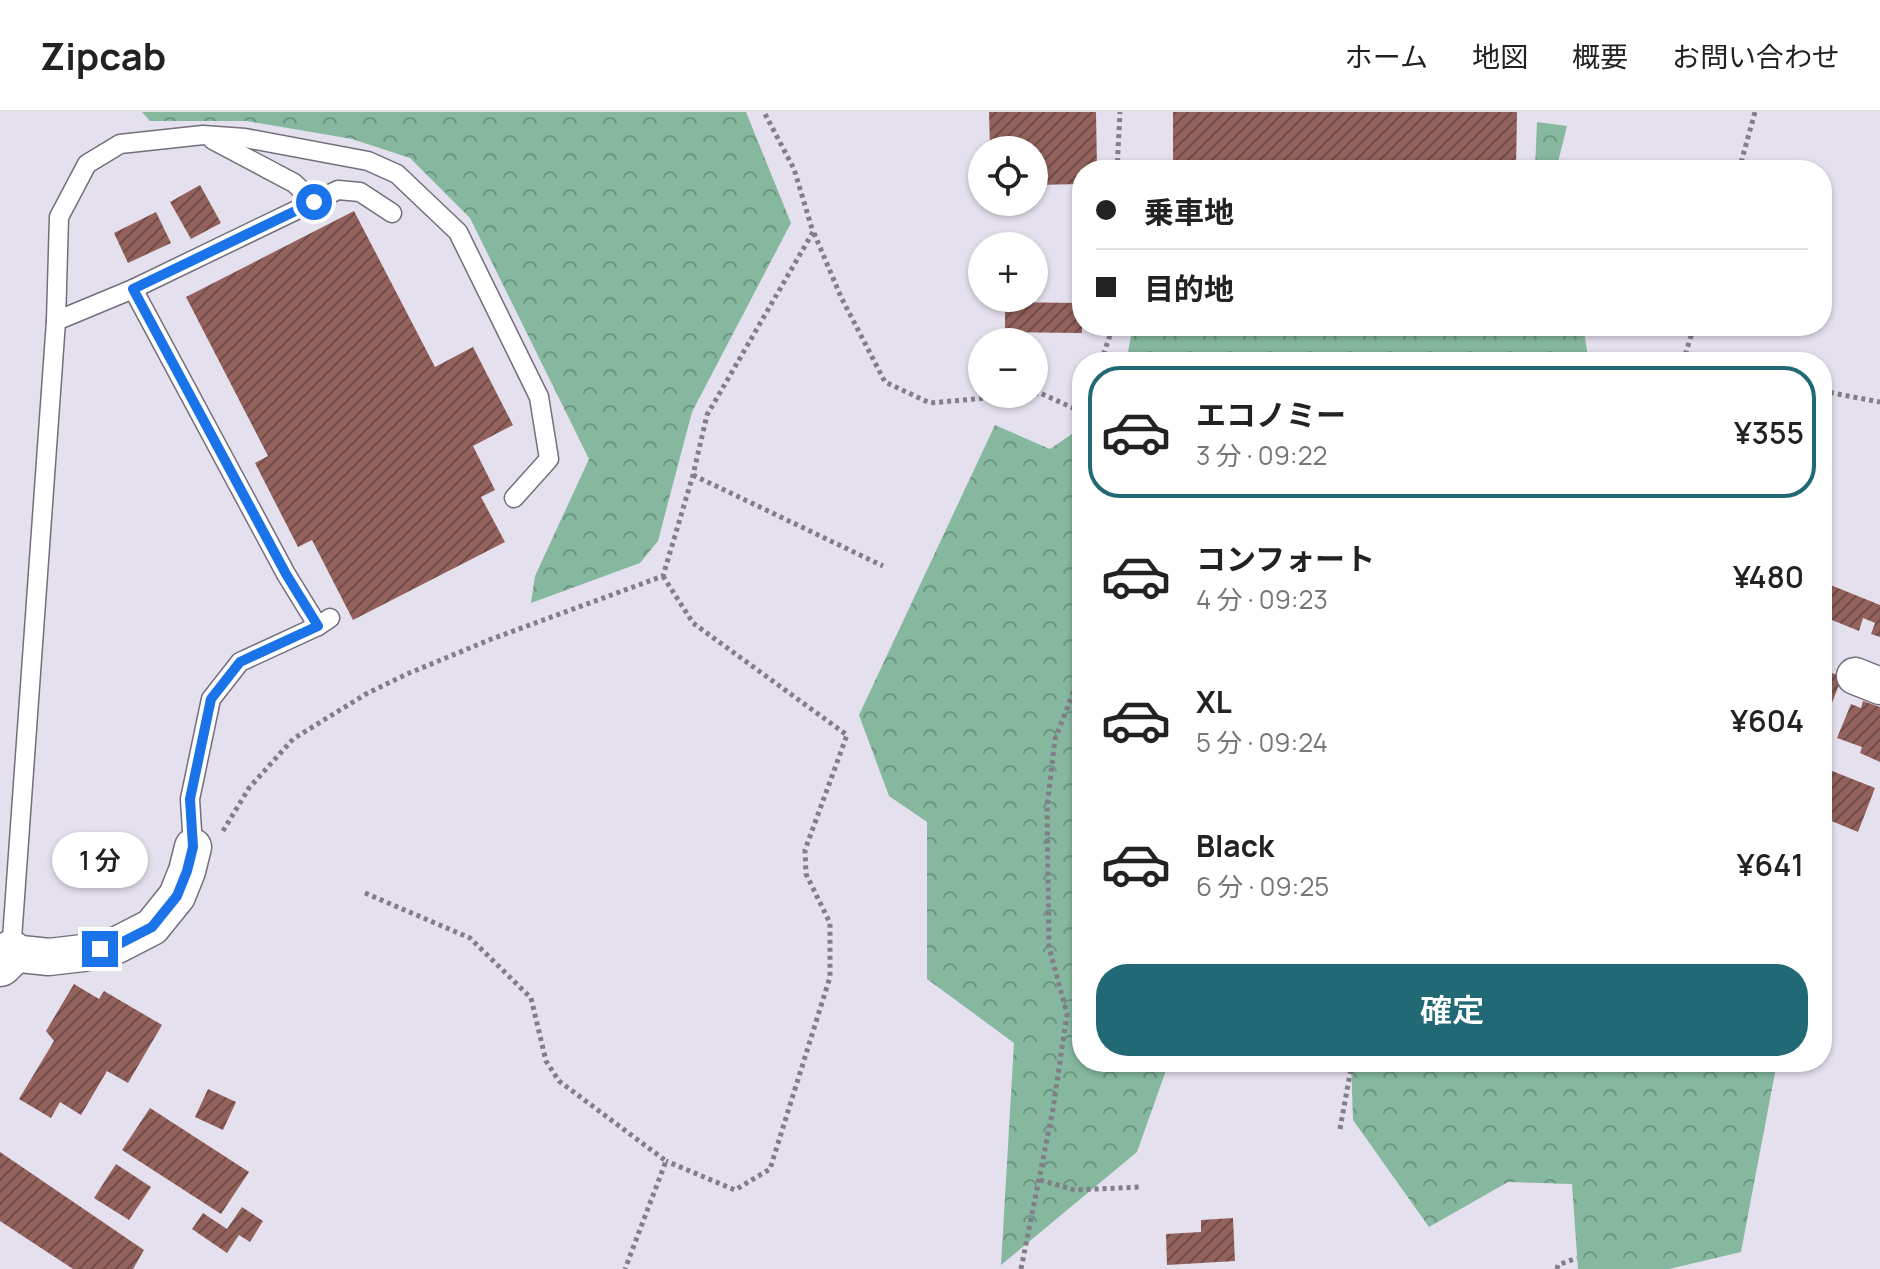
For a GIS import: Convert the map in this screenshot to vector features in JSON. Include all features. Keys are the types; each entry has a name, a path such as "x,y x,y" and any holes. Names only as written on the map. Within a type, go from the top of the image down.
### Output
{"street":[{"path":"6,958 83,953 117,945 152,927 177,896 187,871 207,843"}],"lane":[{"path":"203,135 294,183 314,202"},
{"path":"6,958 56,321 59,217 87,164 120,144 203,135 245,138 368,161 397,174 458,232 539,397 549,459 514,498"},
{"path":"56,321 133,289 338,190 360,192 392,213"},
{"path":"133,289 286,574 324,622 240,662 211,699 190,799 207,843"}],"path":[{"path":"764,112 794,169 813,232 841,297 885,382 930,403 968,400"},
{"path":"1118,160 1120,112"},
{"path":"1742,160 1755,112"},
{"path":"365,893 470,938 531,998 546,1061 559,1081 666,1161 735,1190 770,1169 830,977 830,923 806,874 805,850 847,735 693,623 663,576 707,415 813,232"},
{"path":"1832,393 1880,402"},
{"path":"1048,397 1072,407"},
{"path":"693,475 883,566"},
{"path":"207,843 225,826 249,788 293,739 366,694 489,640 663,576"},
{"path":"1021,1269 1040,1180 1067,1014 1049,947 1047,807 1055,739 1072,696"},
{"path":"1340,1129 1350,1072"},
{"path":"625,1269 666,1161"},
{"path":"1040,1180 1075,1190 1141,1187"},
{"path":"1557,1269 1558,1265 1577,1258"}],"green space":[{"path":"142,112 746,112 791,223 692,412 658,541 640,563 531,603 535,576 589,459 470,218 410,158 352,139 246,121 150,121"},
{"path":"1537,122 1567,126 1558,160 1535,160"},
{"path":"1131,336 1585,336 1587,352 1128,352"},
{"path":"995,425 1050,449 1072,434 1072,1072 1165,1072 1137,1152 1001,1265 1014,1043 927,979 927,822 889,796 859,715"},
{"path":"1351,1072 1775,1072 1741,1252 1669,1269 1578,1269 1572,1184 1508,1182 1429,1227 1353,1120"}],"building":[{"path":"989,112 1096,112 1097,160 1072,160 1072,184 1048,185 1048,136 990,136"},
{"path":"1173,112 1517,112 1516,160 1173,160"},
{"path":"200,185 221,223 191,239 170,202"},
{"path":"354,211 435,367 473,347 513,425 473,446 495,490 481,497 505,542 353,620 312,540 298,547 255,463 268,456 186,297"},
{"path":"156,212 171,243 128,263 114,233"},
{"path":"1048,303 1072,303 1072,333 1048,333 1048,328 1005,328 1005,312 1048,312"},
{"path":"1832,586 1880,605 1880,637 1871,634 1875,623 1863,618 1859,631 1832,620"},
{"path":"1832,673 1842,677 1832,703"},
{"path":"1863,701 1880,707 1880,762 1860,753 1862,747 1837,738 1851,704 1861,708"},
{"path":"1832,771 1875,788 1858,832 1832,821"},
{"path":"74,984 99,999 104,991 162,1025 128,1083 107,1071 81,1115 60,1102 51,1118 19,1099 54,1041 46,1031"},
{"path":"208,1089 236,1102 223,1130 195,1117"},
{"path":"150,1108 249,1172 221,1214 122,1150"},
{"path":"0,1152 144,1250 133,1269 73,1269 0,1221"},
{"path":"116,1164 151,1187 129,1220 94,1198"},
{"path":"242,1207 263,1221 250,1242 239,1235 227,1253 192,1229 203,1213 227,1229"},
{"path":"1233,1218 1235,1261 1167,1265 1166,1234 1201,1232 1201,1220"}],"route":[{"path":"100,949 117,945 152,927 177,896 193,847 190,799 211,699 240,662 318,626 286,574 133,289 314,202"}]}
